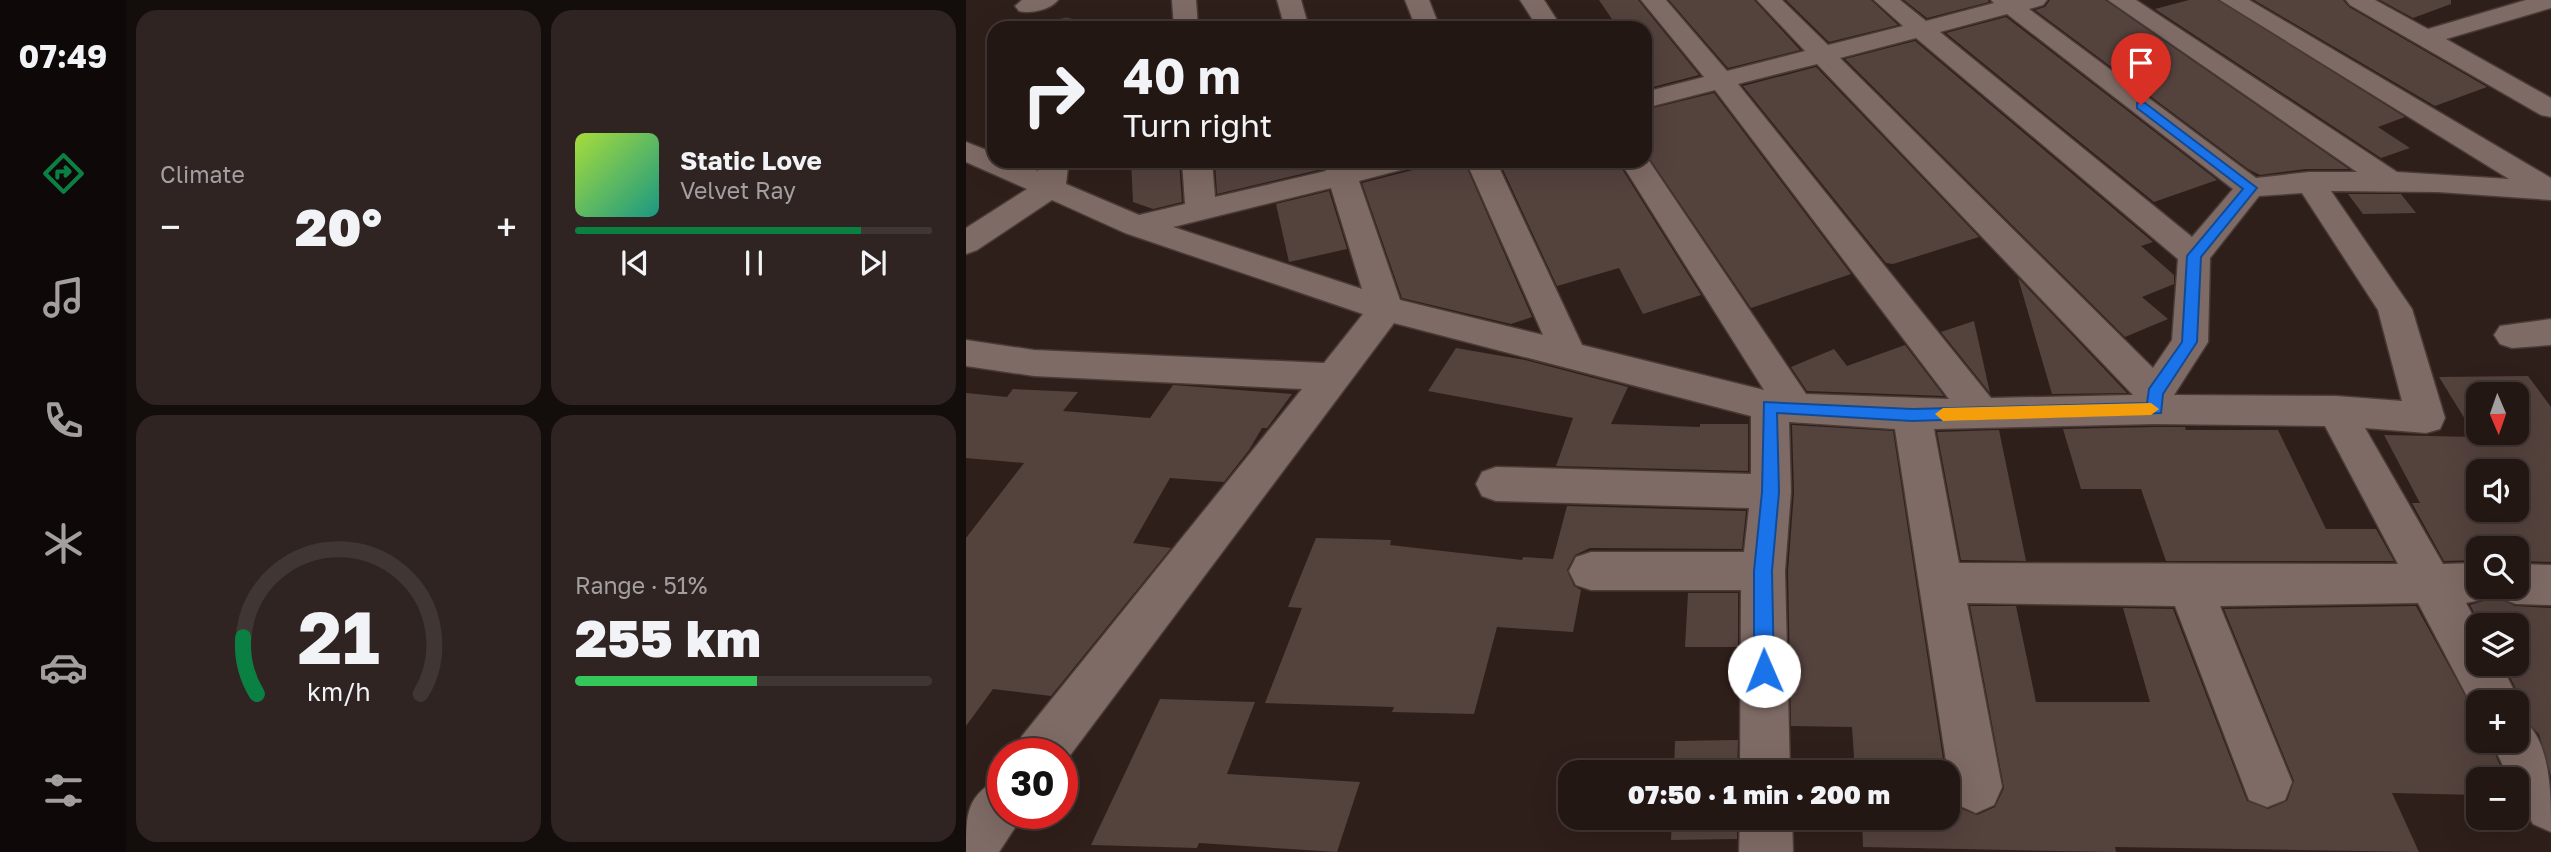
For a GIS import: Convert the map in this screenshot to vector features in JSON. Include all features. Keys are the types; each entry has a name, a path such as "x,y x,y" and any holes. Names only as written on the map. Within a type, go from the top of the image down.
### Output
{"street":[{"path":"1184,0 1186,21"},
{"path":"1289,0 1295,21"},
{"path":"1416,0 1425,21"},
{"path":"1532,0 1546,21"},
{"path":"1653,0 1721,80 1980,413"},
{"path":"1769,0 2155,401"},
{"path":"1886,0 2194,256"},
{"path":"2120,0 2387,179"},
{"path":"2232,0 2551,191"},
{"path":"2358,0 2551,109"},
{"path":"2425,38 2550,0"},
{"path":"1652,98 1920,30 2016,2 2250,188"},
{"path":"2501,82 2551,80"},
{"path":"966,151 987,157"},
{"path":"1030,168 1052,174 1136,226 1387,309 1570,357 1782,407 1912,415 2155,401 2426,418 2395,309 2309,181"},
{"path":"1198,168 1201,210"},
{"path":"1484,168 1570,357"},
{"path":"1638,168 1782,407 1770,492 1763,571 1765,760"},
{"path":"1136,226 1340,169 1387,309"},
{"path":"966,243 1052,174"},
{"path":"2155,401 2190,342 2194,256 2250,188 2309,181 2387,179 2551,191"},
{"path":"1053,738 1387,309"},
{"path":"2512,335 2551,332"},
{"path":"966,353 1034,363 1334,377"},
{"path":"2336,411 2490,690"},
{"path":"1912,415 1976,788"},
{"path":"1496,484 1770,492"},
{"path":"1591,570 1763,571"},
{"path":"1942,583 2190,586 2466,583"},
{"path":"2529,584 2551,585"},
{"path":"2190,586 2267,782"},
{"path":"2523,753 2551,806"},
{"path":"966,852 987,824"},
{"path":"1766,830 1766,852"}],"building":[{"path":"1599,0 1638,0 1699,75 1652,87 1652,21 1613,21"},
{"path":"1669,0 1754,0 1800,50 1728,68"},
{"path":"1786,0 1871,0 1898,25 1829,42"},
{"path":"1904,0 1988,0 1989,2 1927,18"},
{"path":"2050,0 2105,0 2349,169 2306,169 2260,175 2248,169 2035,10 2045,7"},
{"path":"2189,0 2218,0 2405,117 2378,127 2410,148 2381,158 2155,9"},
{"path":"2254,0 2343,0 2349,7 2487,87 2435,106"},
{"path":"2380,0 2451,0 2451,4 2413,18"},
{"path":"2006,17 2217,180 2154,202 1946,33"},
{"path":"1915,41 2153,242 2141,246 2174,275 2174,284 2142,297 2168,319 2125,337 1845,59"},
{"path":"1816,67 1979,237 1893,264 1886,263 1743,86"},
{"path":"1714,93 1851,274 1751,308 1652,162 1652,108"},
{"path":"1131,168 1180,168 1182,202 1153,209 1133,202"},
{"path":"1215,168 1322,169 1217,194"},
{"path":"1467,168 1532,317 1511,324 1402,298 1362,183 1413,170"},
{"path":"1502,168 1621,168 1701,295 1643,314 1619,268 1557,286"},
{"path":"1329,191 1347,249 1289,262 1276,204"},
{"path":"2348,194 2401,194 2416,213 2363,214"},
{"path":"2018,278 2127,393 2052,394"},
{"path":"1974,321 1990,393 1941,332"},
{"path":"1905,345 1944,396 1807,391 1791,367 1834,349 1847,366"},
{"path":"1456,348 1525,360 1628,387 1611,424 1700,427 1700,424 1748,424 1748,471 1556,466 1573,418 1428,391"},
{"path":"2528,376 2551,407 2551,562 2529,561 2529,536 2466,536 2466,560 2444,561 2412,503 2420,503 2384,435 2466,437 2466,445 2529,445 2529,382 2466,382 2466,421 2439,377"},
{"path":"1173,385 1292,394 1267,428 1262,428 1224,482 1170,478 1133,543 1171,548 1051,696 993,689 966,726 966,538 1024,463 966,458 966,393 1007,397 1013,389 1078,392 1063,411 1150,418"},
{"path":"1792,425 1893,431 1943,760 1854,760 1852,727 1791,726 1788,571 1794,492"},
{"path":"2185,427 2186,430 2278,430 2326,529 2376,529 2394,561 2166,561 2141,489 2081,489 2063,429"},
{"path":"1999,430 2026,561 1961,560 1937,432"},
{"path":"1567,506 1746,511 1742,549 1590,548 1575,555 1567,570 1574,586 1581,590 1573,632 1497,627 1474,714 1392,712 1394,707 1265,703 1302,608 1288,607 1316,538 1391,540 1390,545 1522,560 1523,557 1553,559"},
{"path":"1688,593 1738,593 1738,647 1685,647"},
{"path":"2501,599 2515,606 2551,608 2551,776 2539,734 2529,724 2529,690 2516,690 2510,676 2529,676 2529,613 2474,613 2470,605"},
{"path":"1970,606 2016,606 2036,702 2150,702 2123,608 2173,609 2247,801 2268,809 2287,801 2294,781 2224,609 2416,606 2466,697 2466,753 2495,753 2501,767 2466,767 2466,795 2392,793 2419,852 2115,847 2116,852 2113,852 1863,847 1862,830 1960,830 1960,808 1977,815 1995,807 2004,788"},
{"path":"1160,699 1255,702 1227,774 1360,782 1337,852 1199,843 1197,848 1091,845"},
{"path":"1738,740 1737,760 1674,760 1675,741"},
{"path":"1671,830 1737,830 1737,839 1671,840"}],"slow traffic":[{"path":"1943,414 2151,409"}],"route":[{"path":"1764,671 1763,571 1770,492 1769,406 1912,415 2155,409 2155,394 2190,342 2194,256 2250,188 2141,105"}]}
